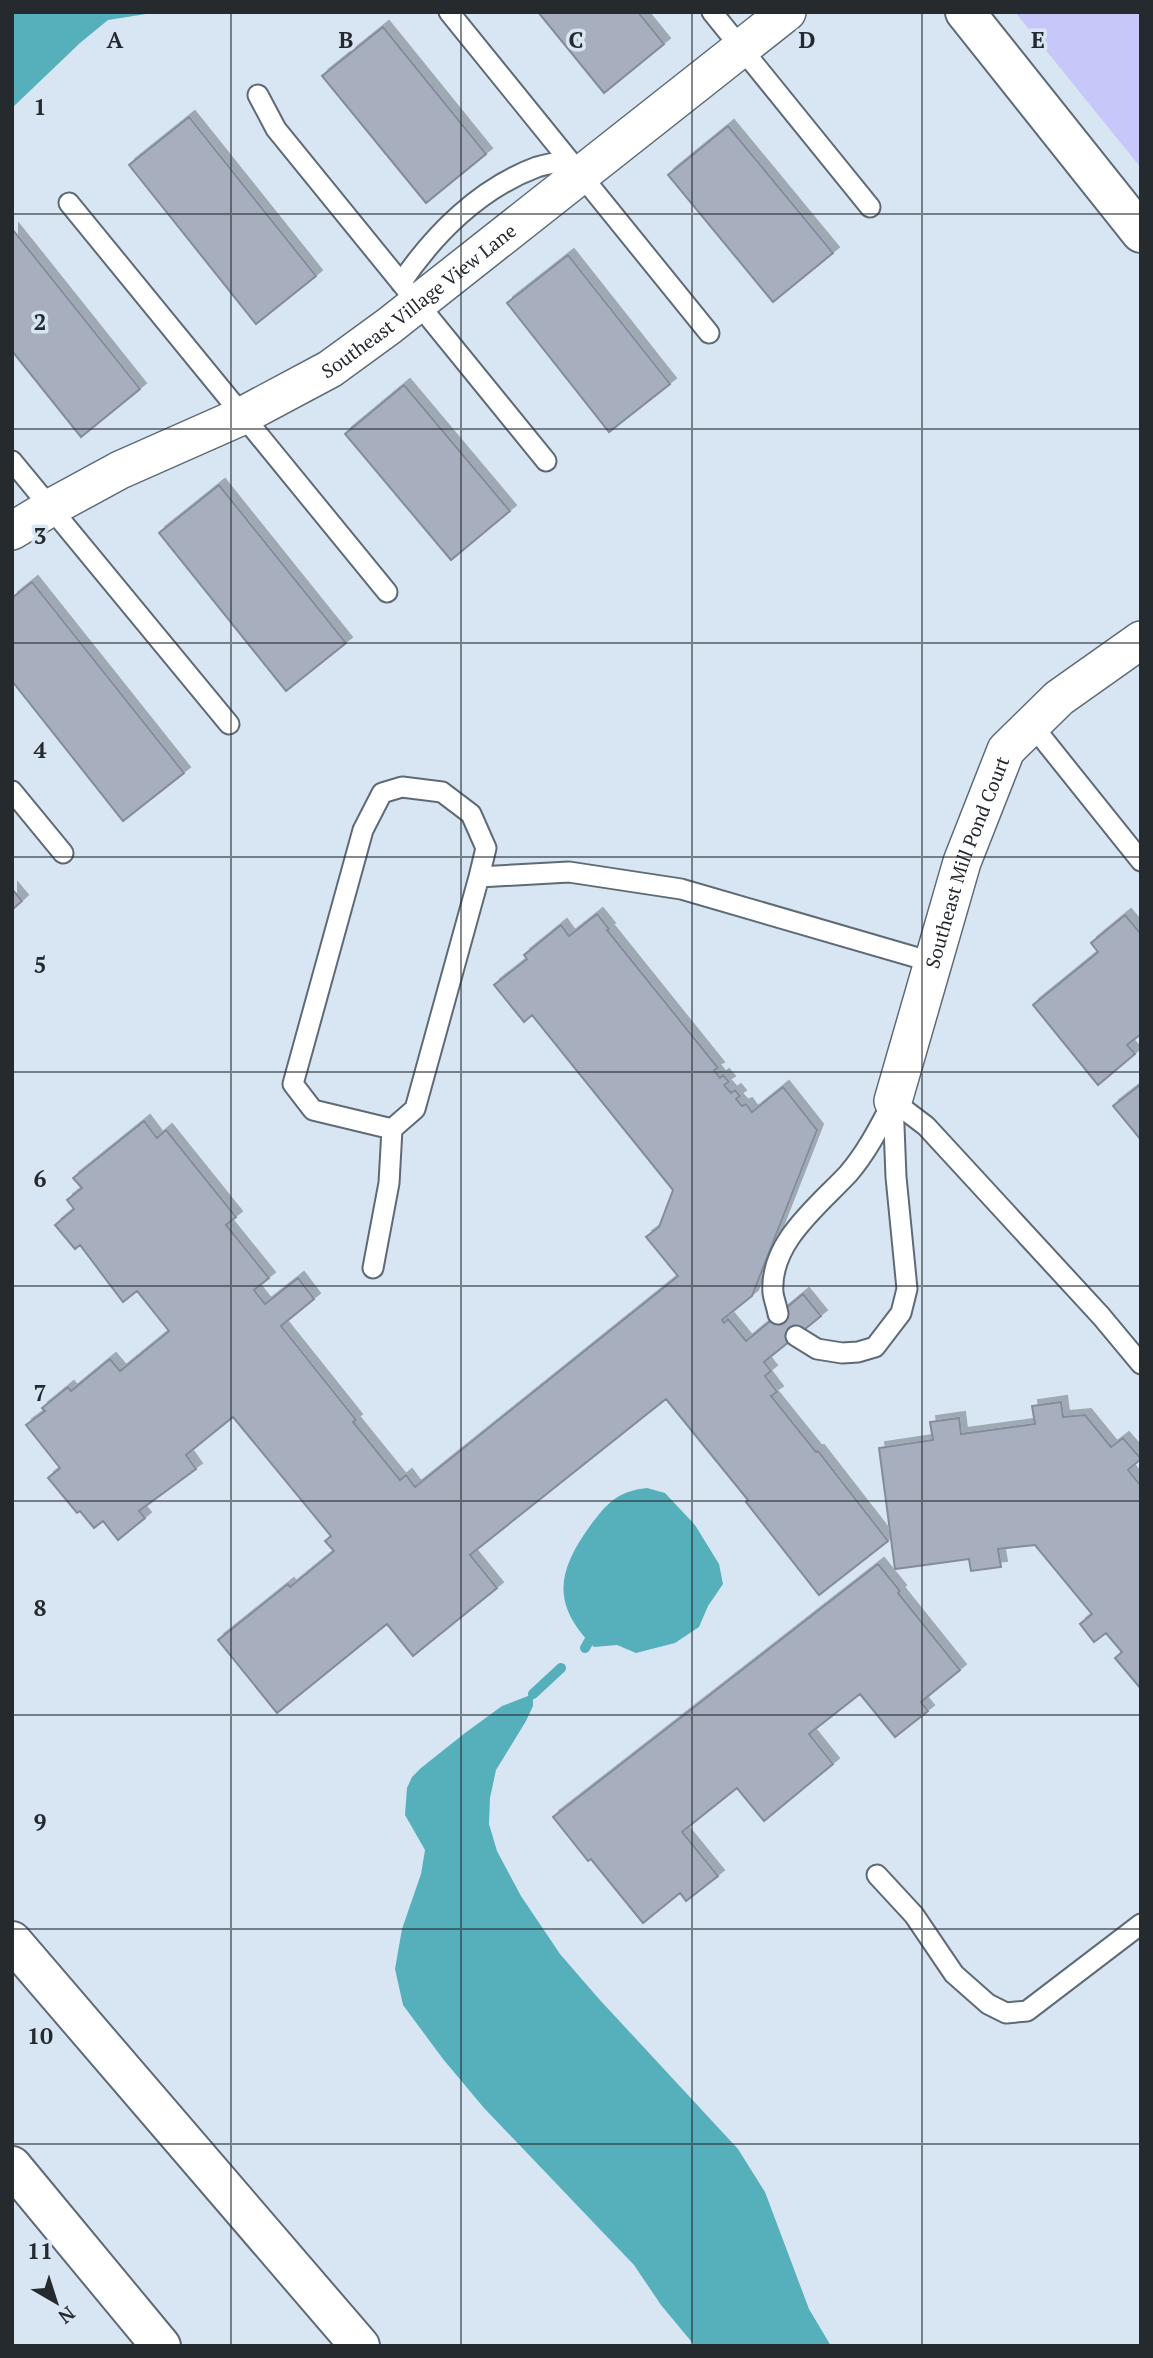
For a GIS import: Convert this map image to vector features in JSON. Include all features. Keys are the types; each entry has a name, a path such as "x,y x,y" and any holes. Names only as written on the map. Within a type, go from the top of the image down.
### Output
{"main road":[{"path":"965,12 1141,233"},
{"path":"12,1941 360,2346"},
{"path":"12,2166 161,2346"}],"street":[{"name":"Southeast Village View Lane","path":"12,531 120,470 242,416 330,369 410,293 575,167 787,12"},
{"name":"Southeast Mill Pond Court","path":"893,1101 962,862 1006,750 1059,698 1141,640"}],"lane":[{"path":"449,12 709,332"},
{"path":"712,12 870,207"},
{"path":"258,95 276,129 547,461"},
{"path":"69,203 387,593"},
{"path":"12,461 229,724"},
{"path":"1032,725 1141,861"},
{"path":"373,1268 389,1183 392,1129 415,1109 486,848 471,814 442,792 402,788 382,793 363,830 293,1084 313,1110 392,1129"},
{"path":"12,791 63,853"},
{"path":"479,877 569,872 681,889 932,962"},
{"path":"778,1314 773,1293 775,1270 793,1233 822,1198 848,1174 871,1143 893,1101"},
{"path":"796,1336 817,1349 842,1353 858,1352 875,1347 901,1313 907,1289 895,1177 893,1101"},
{"path":"893,1101 926,1126 1141,1364"},
{"path":"877,1875 914,1915 954,1974 988,2004 1006,2013 1027,2011 1141,1924"}],"shaded area":[{"path":"12,12 159,12 108,20 12,108"},
{"path":"1015,12 1141,12 1141,168"},
{"path":"647,1488 665,1493 695,1525 719,1564 723,1584 708,1606 699,1627 675,1643 636,1653 617,1645 594,1647 580,1631 565,1602 565,1573 579,1543 608,1505 621,1495"},
{"path":"533,1694 533,1706 526,1721 496,1770 490,1798 489,1824 497,1851 521,1896 560,1954 738,2149 765,2192 809,2309 831,2346 695,2346 661,2305 634,2265 484,2108 403,2005 395,1969 402,1929 421,1874 425,1850 405,1815 407,1788 412,1777 421,1768 465,1733 502,1706"}],"building":[{"path":"538,12 638,12 664,44 604,93"},
{"path":"383,27 486,154 426,203 322,76"},
{"path":"189,117 316,276 256,324 129,165"},
{"path":"728,126 833,253 773,302 668,175"},
{"path":"13,230 140,389 81,437 12,351"},
{"path":"568,255 670,384 609,432 507,303"},
{"path":"404,385 510,511 451,560 345,434"},
{"path":"219,485 346,643 286,691 159,533"},
{"path":"32,582 184,773 123,821 12,681 12,598"},
{"path":"12,889 22,901 12,910"},
{"path":"597,914 718,1068 714,1070 720,1078 723,1075 729,1082 724,1085 731,1093 735,1090 740,1096 736,1099 742,1106 746,1104 752,1112 783,1087 817,1130 752,1296 722,1320 724,1323 728,1319 746,1341 803,1294 821,1316 764,1362 771,1371 765,1376 777,1392 771,1396 888,1541 819,1595 746,1502 748,1500 666,1399 470,1555 497,1588 413,1656 387,1624 277,1713 218,1640 334,1551 325,1541 331,1536 233,1417 186,1455 196,1469 139,1511 145,1518 118,1540 103,1521 94,1528 80,1511 77,1513 48,1478 60,1468 26,1425 45,1411 42,1408 68,1387 71,1391 110,1359 120,1371 169,1331 137,1291 123,1302 80,1245 75,1249 55,1225 74,1209 67,1200 82,1188 73,1178 144,1121 157,1138 166,1130 236,1217 226,1225 269,1278 254,1290 265,1304 298,1278 314,1299 281,1326 400,1480 406,1475 415,1487 678,1276 646,1237 659,1227 673,1190 532,1015 524,1022 494,985 527,959 524,955 561,925 569,936"},
{"path":"1125,915 1141,934 1141,1034 1127,1045 1135,1054 1098,1085 1033,1005 1098,952 1091,943"},
{"path":"1141,1084 1141,1140 1113,1106"},
{"path":"1061,1402 1063,1417 1085,1415 1111,1447 1123,1438 1141,1459 1128,1470 1141,1486 1141,1689 1115,1658 1122,1652 1106,1633 1094,1642 1080,1624 1092,1614 1035,1545 998,1549 1001,1567 971,1571 969,1559 895,1569 879,1448 933,1440 930,1422 959,1418 961,1434 1035,1424 1032,1406"},
{"path":"878,1564 960,1670 921,1702 928,1711 895,1737 860,1694 809,1734 833,1764 764,1821 737,1788 682,1832 718,1876 686,1901 680,1893 643,1923 553,1817"}],"waterway":[{"path":"585,1648 589,1641"},
{"path":"533,1694 561,1668"}]}
